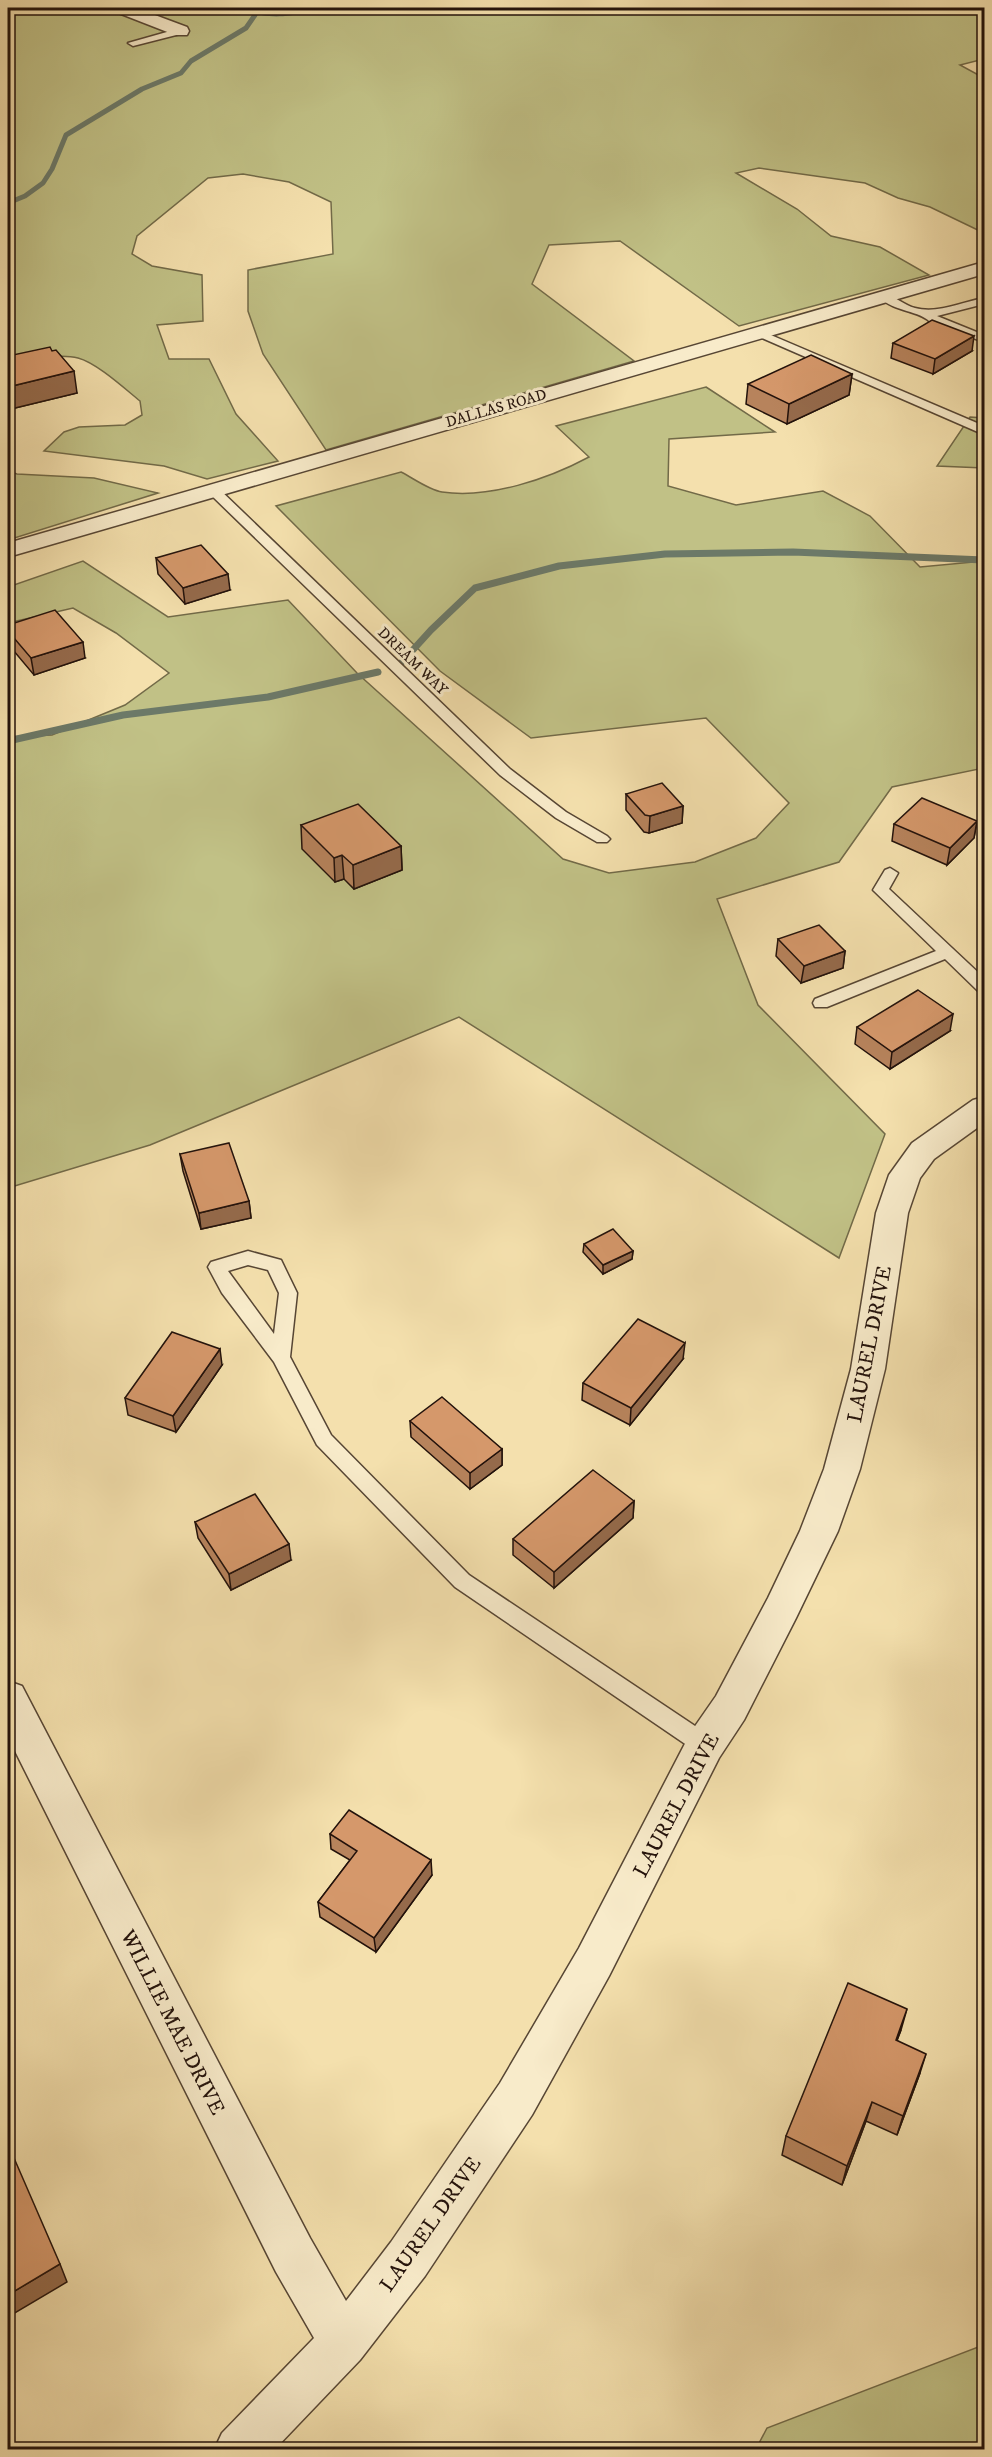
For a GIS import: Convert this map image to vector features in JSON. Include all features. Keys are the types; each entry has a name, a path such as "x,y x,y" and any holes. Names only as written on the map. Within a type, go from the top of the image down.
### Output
{"street":[{"path":"122,8 181,31"},
{"name":"DALLAS ROAD","path":"8,550 984,268"},
{"name":"LAUREL DRIVE","path":"239,2450 343,2343 408,2259 516,2099 594,1962 705,1744 730,1708 783,1607 819,1531 842,1469 868,1369 892,1213 898,1191 909,1168 923,1151 984,1108"},
{"name":"WILLIE MAE DRIVE","path":"8,1698 282,2234 343,2343"}],"lane":[{"path":"133,43 181,31"},
{"path":"885,297 898,307 930,315 984,301"},
{"path":"930,315 934,320 984,339"},
{"path":"759,333 982,429"},
{"name":"DREAM WAY","path":"214,490 505,772 561,815 602,840"},
{"path":"890,873 881,890 984,987"},
{"path":"821,1003 896,970 948,952"},
{"path":"281,1357 288,1293 275,1265 248,1258 217,1267 281,1357 324,1440 462,1581 705,1744"}],"green space":[{"path":"8,8 984,8 984,59 960,65 984,78 984,233 930,207 898,198 865,183 759,168 736,173 797,209 831,236 880,247 929,275 739,326 620,241 549,245 532,284 634,361 326,450 263,354 248,311 248,270 333,254 331,202 289,182 243,174 208,178 137,236 132,254 152,266 202,275 203,321 157,325 169,359 209,359 236,414 278,461 207,479 164,466 44,451 64,432 79,427 125,425 142,415 140,401 86,361 71,357 52,357 8,364"},
{"path":"706,387 775,432 669,439 668,486 736,505 823,491 870,516 920,567 984,561 984,768 892,787 839,862 717,899 758,1005 885,1134 839,1258 459,1017 150,1145 8,1188 8,737 52,735 125,705 169,673 116,633 73,608 8,623 8,587 83,561 168,617 288,600 357,673 563,859 609,873 695,862 756,838 789,803 706,718 531,738 440,671 276,506 401,472 442,492 479,493 537,480 589,457 556,426"},
{"path":"970,417 984,418 984,468 937,466"},
{"path":"8,471 17,474 94,478 158,493 8,540"},
{"path":"984,2337 984,2449 756,2449 767,2428 981,2346"}],"shaded area":[{"path":"238,8 326,8 292,15 272,16"}],"building":[{"path":"932,320 974,336 935,359 893,343"},
{"path":"50,347 52,351 56,350 74,371 8,387 8,356"},
{"path":"811,355 852,374 789,404 748,384"},
{"path":"201,545 228,574 183,588 156,558"},
{"path":"55,610 83,642 31,658 8,631 8,625"},
{"path":"662,783 683,806 650,816 645,815 626,794"},
{"path":"922,798 977,821 950,848 894,824"},
{"path":"358,804 401,846 353,865 342,855 334,858 301,825"},
{"path":"819,925 845,951 804,966 778,939"},
{"path":"918,990 953,1014 892,1052 857,1027"},
{"path":"229,1143 249,1201 199,1213 180,1154"},
{"path":"613,1229 633,1251 603,1265 584,1244"},
{"path":"638,1319 685,1343 631,1408 583,1383"},
{"path":"172,1332 220,1349 173,1416 125,1398"},
{"path":"442,1397 502,1449 470,1473 410,1421"},
{"path":"593,1470 634,1501 554,1572 513,1539"},
{"path":"255,1494 289,1544 229,1574 195,1522"},
{"path":"349,1810 431,1860 374,1938 318,1902 357,1851 330,1834"},
{"path":"848,1983 907,2009 896,2040 926,2054 903,2116 872,2102 847,2166 786,2136"},
{"path":"14,2158 60,2264 8,2295 8,2162"}],"waterway":[{"path":"8,203 25,196 43,183 52,169 66,135 142,89 181,73 191,61 246,28 255,15"},
{"path":"401,663 431,630 475,588 559,566 665,554 793,552 984,560"},
{"path":"8,741 123,715 268,697 378,672"}]}
